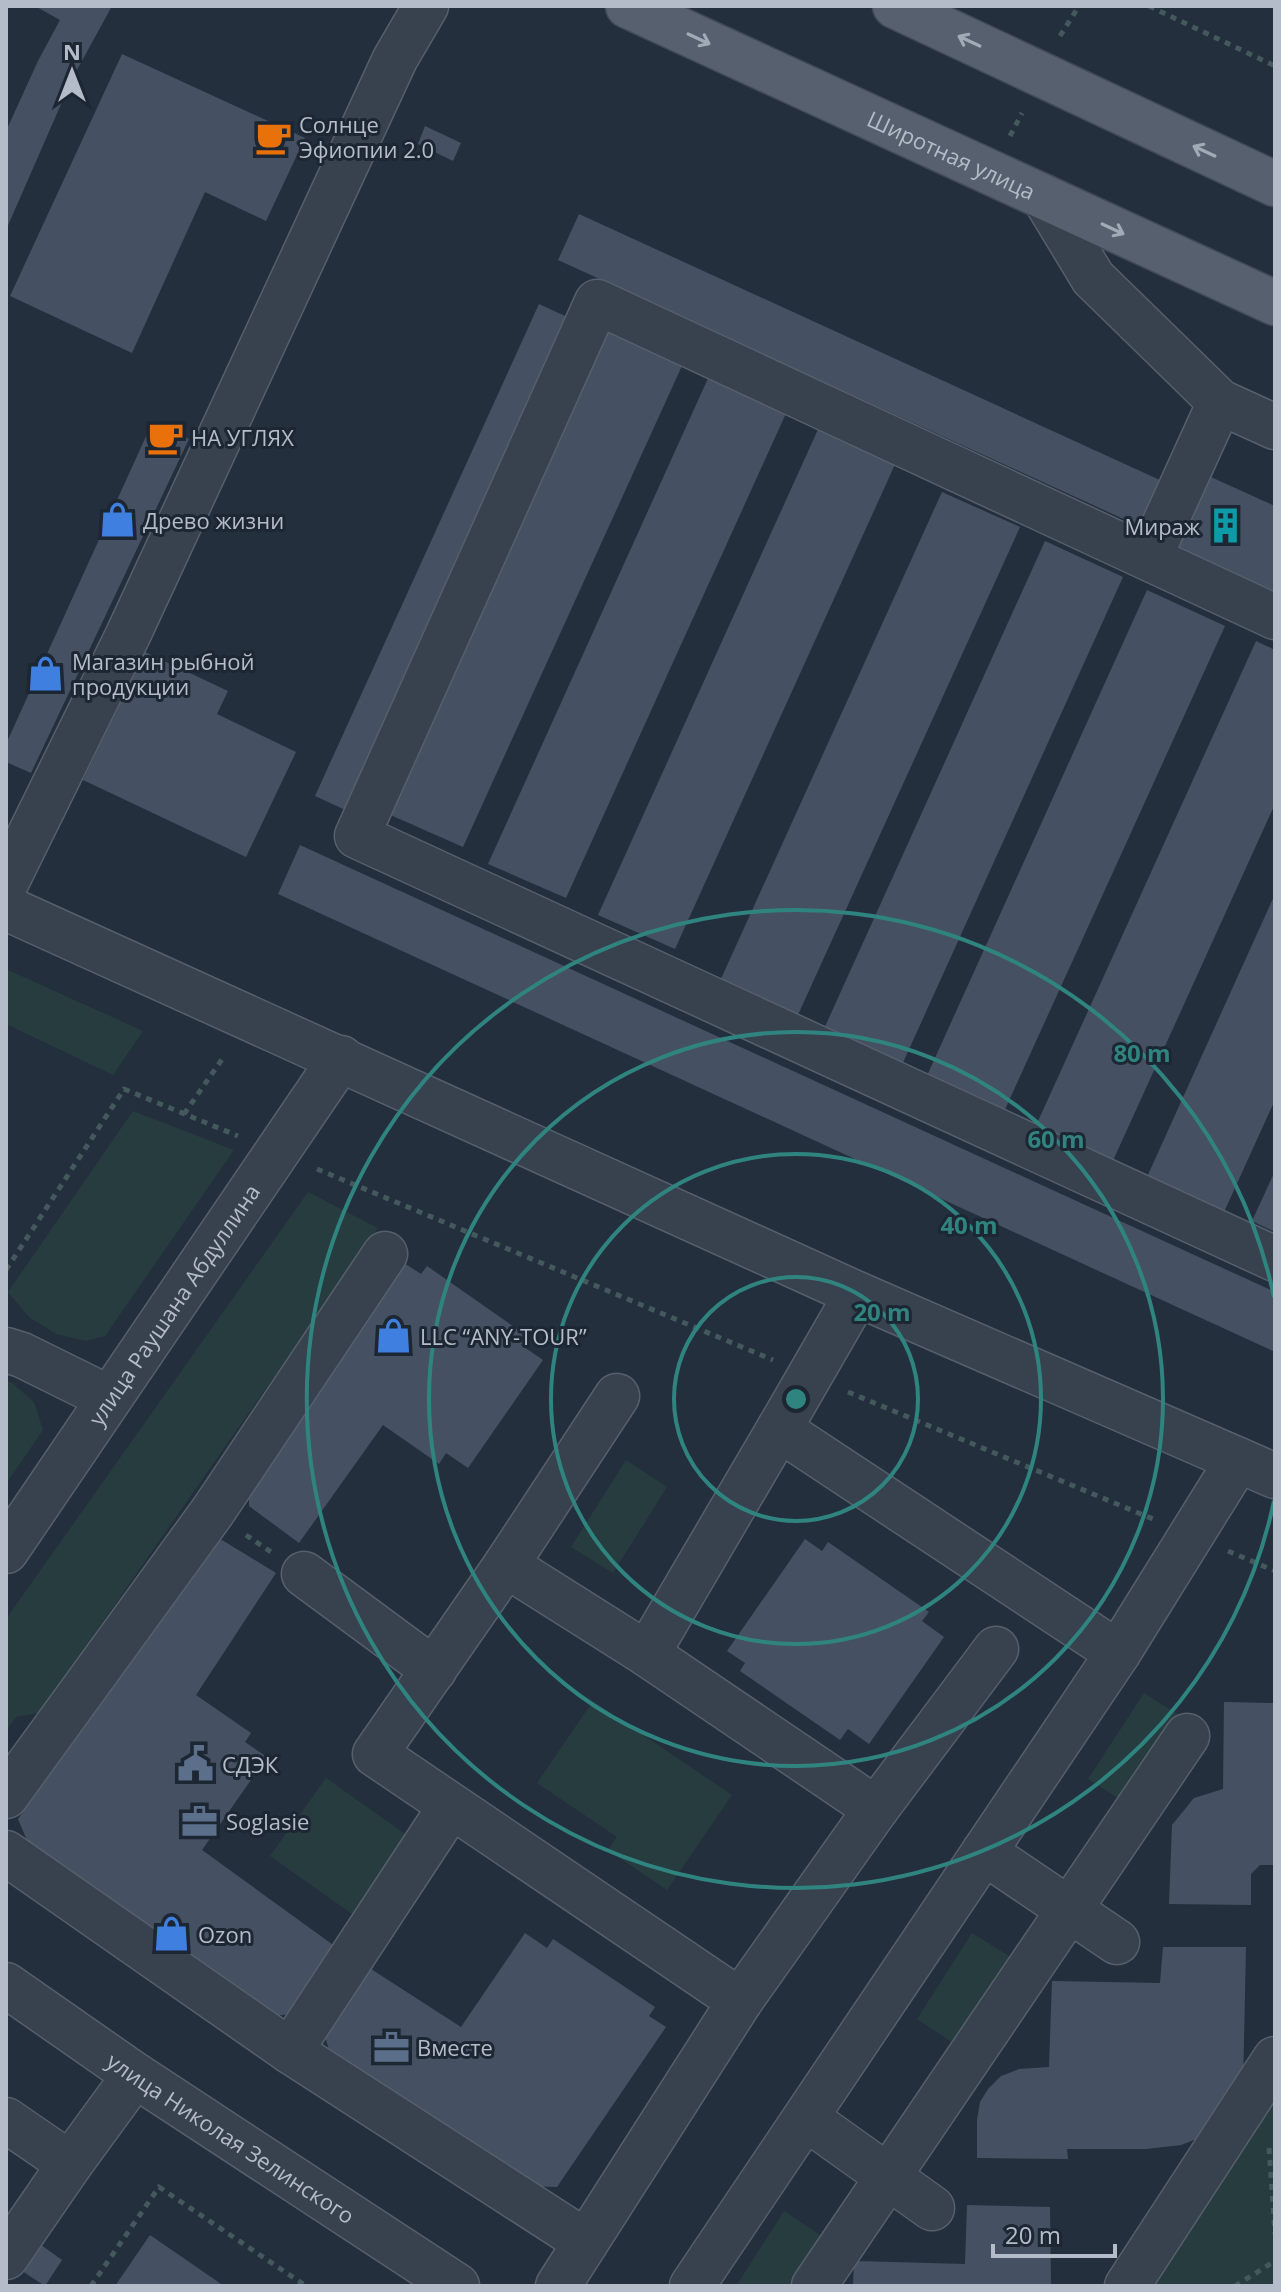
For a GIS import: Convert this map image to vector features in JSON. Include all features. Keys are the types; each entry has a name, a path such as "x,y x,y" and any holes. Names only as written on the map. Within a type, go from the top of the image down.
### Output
{"main road":[{"name":"Широтная улица","path":"628,6 1275,303"},
{"path":"895,6 1275,184"}],"street":[{"path":"6,883 128,635 395,59 426,6"},
{"path":"1044,197 1093,278 1220,402 1275,427"},
{"path":"1275,617 597,302 357,836 1275,1259"},
{"path":"1149,558 1220,402"},
{"path":"6,908 857,1294 1256,1468 1191,1535 1118,1653 692,2286"},
{"name":"улица Раушана Абдуллина","path":"6,1551 341,1058"},
{"path":"6,1796 213,1511 385,1254"},
{"path":"647,1654 857,1294"},
{"path":"6,1350 109,1398"},
{"path":"617,1396 506,1565 375,1754 740,2001"},
{"path":"779,1429 1118,1653"},
{"path":"506,1565 647,1654 876,1809"},
{"path":"304,1574 434,1670"},
{"path":"558,2286 740,2001 876,1809 996,1649"},
{"path":"814,2286 1187,1736"},
{"path":"290,2051 451,1806"},
{"path":"984,1852 1117,1942"},
{"path":"6,1853 290,2051 586,2242"},
{"name":"улица Николая Зелинского","path":"6,1985 135,2075 457,2286"},
{"path":"1127,2286 1275,2059"},
{"path":"6,2257 135,2075"},
{"path":"806,2118 932,2208"},
{"path":"6,2120 70,2164"}],"path":[{"path":"1149,6 1275,66"},
{"path":"6,1270 124,1089 1275,1571"},
{"path":"213,1511 304,1574"},
{"path":"1268,2135 1275,2234"},
{"path":"91,2286 159,2187 306,2286"},
{"path":"1235,2286 1275,2261"}],"green space":[{"path":"6,969 143,1031 113,1075 6,1024"},
{"path":"133,1111 234,1150 105,1336 86,1341 56,1334 29,1317 8,1292"},
{"path":"308,1192 378,1228 39,1713 16,1717 6,1731 6,1619"},
{"path":"6,1381 34,1402 43,1430 6,1484"},
{"path":"626,1460 667,1487 613,1573 571,1547"},
{"path":"1144,1693 1185,1719 1130,1806 1088,1779"},
{"path":"593,1701 732,1795 667,1890 608,1850 617,1837 537,1783"},
{"path":"326,1778 408,1836 352,1914 270,1856"},
{"path":"972,1933 1014,1959 958,2046 917,2019"},
{"path":"1275,2083 1275,2286 1150,2286"},
{"path":"784,2211 825,2238 794,2286 736,2286"}],"building":[{"path":"35,6 112,6 72,79 6,230 6,131 60,20"},
{"path":"122,54 305,138 266,221 205,192 132,353 10,296"},
{"path":"425,126 461,143 453,161 418,144"},
{"path":"579,214 1162,481 1141,527 558,260"},
{"path":"539,304 576,321 352,813 315,796"},
{"path":"608,323 686,357 463,847 386,813"},
{"path":"710,374 788,409 566,898 488,864"},
{"path":"153,421 189,439 31,773 6,762 6,744"},
{"path":"820,425 897,460 675,949 598,915"},
{"name":"Мираж","path":"1202,473 1275,506 1275,593 1168,545"},
{"path":"942,492 1020,527 797,1017 720,981"},
{"path":"1045,541 1123,577 901,1067 823,1031"},
{"path":"1147,590 1225,626 1002,1116 925,1080"},
{"path":"1256,641 1275,650 1275,804 1111,1165 1034,1130"},
{"path":"145,652 228,691 217,714 296,752 246,857 83,780"},
{"path":"300,845 1275,1292 1275,1352 278,894"},
{"path":"1275,894 1275,1100 1224,1212 1147,1177"},
{"path":"1275,1171 1275,1232 1252,1221"},
{"path":"404,1263 421,1274 427,1266 527,1336 521,1345 543,1360 468,1468 446,1453 439,1464 383,1425 299,1543 249,1506 249,1484"},
{"path":"805,1539 822,1551 828,1542 929,1612 922,1621 944,1637 869,1744 848,1729 840,1740 740,1671 745,1663 727,1651"},
{"path":"222,1540 276,1573 196,1695 251,1733 245,1742 267,1757 202,1850 336,1947 292,2014 272,2016 31,1850 18,1819 202,1548"},
{"path":"1224,1702 1275,1703 1275,1865 1260,1865 1251,1874 1251,1905 1169,1904 1172,1825 1194,1798 1223,1789"},
{"path":"525,1933 547,1948 553,1939 655,2007 649,2016 666,2027 557,2187 524,2186 330,2053 324,2033 371,1969 461,2027"},
{"path":"1163,1947 1246,1947 1243,2087 1199,2138 1181,2145 1146,2149 1067,2149 1068,2159 977,2158 977,2120 980,2102 988,2089 1001,2076 1019,2069 1049,2067 1052,1981 1160,1983"},
{"path":"967,2205 1050,2207 1051,2286 853,2286 854,2261 965,2264"},
{"path":"150,2235 224,2286 115,2286"},
{"path":"37,2242 62,2260 45,2286 19,2269"}],"place":[{"name":"Солнце Эфиопии 2.0","path":"273,137"},
{"name":"НА УГЛЯХ","path":"165,437"},
{"name":"Древо жизни","path":"117,520"},
{"name":"Мираж","path":"1226,526"},
{"name":"Магазин рыбной продукции","path":"46,674"},
{"name":"LLC “ANY-TOUR”","path":"394,1336"},
{"name":"СДЭК","path":"196,1764"},
{"name":"Soglasie","path":"200,1821"},
{"name":"Ozon","path":"172,1934"},
{"name":"Вместе","path":"391,2047"}]}
